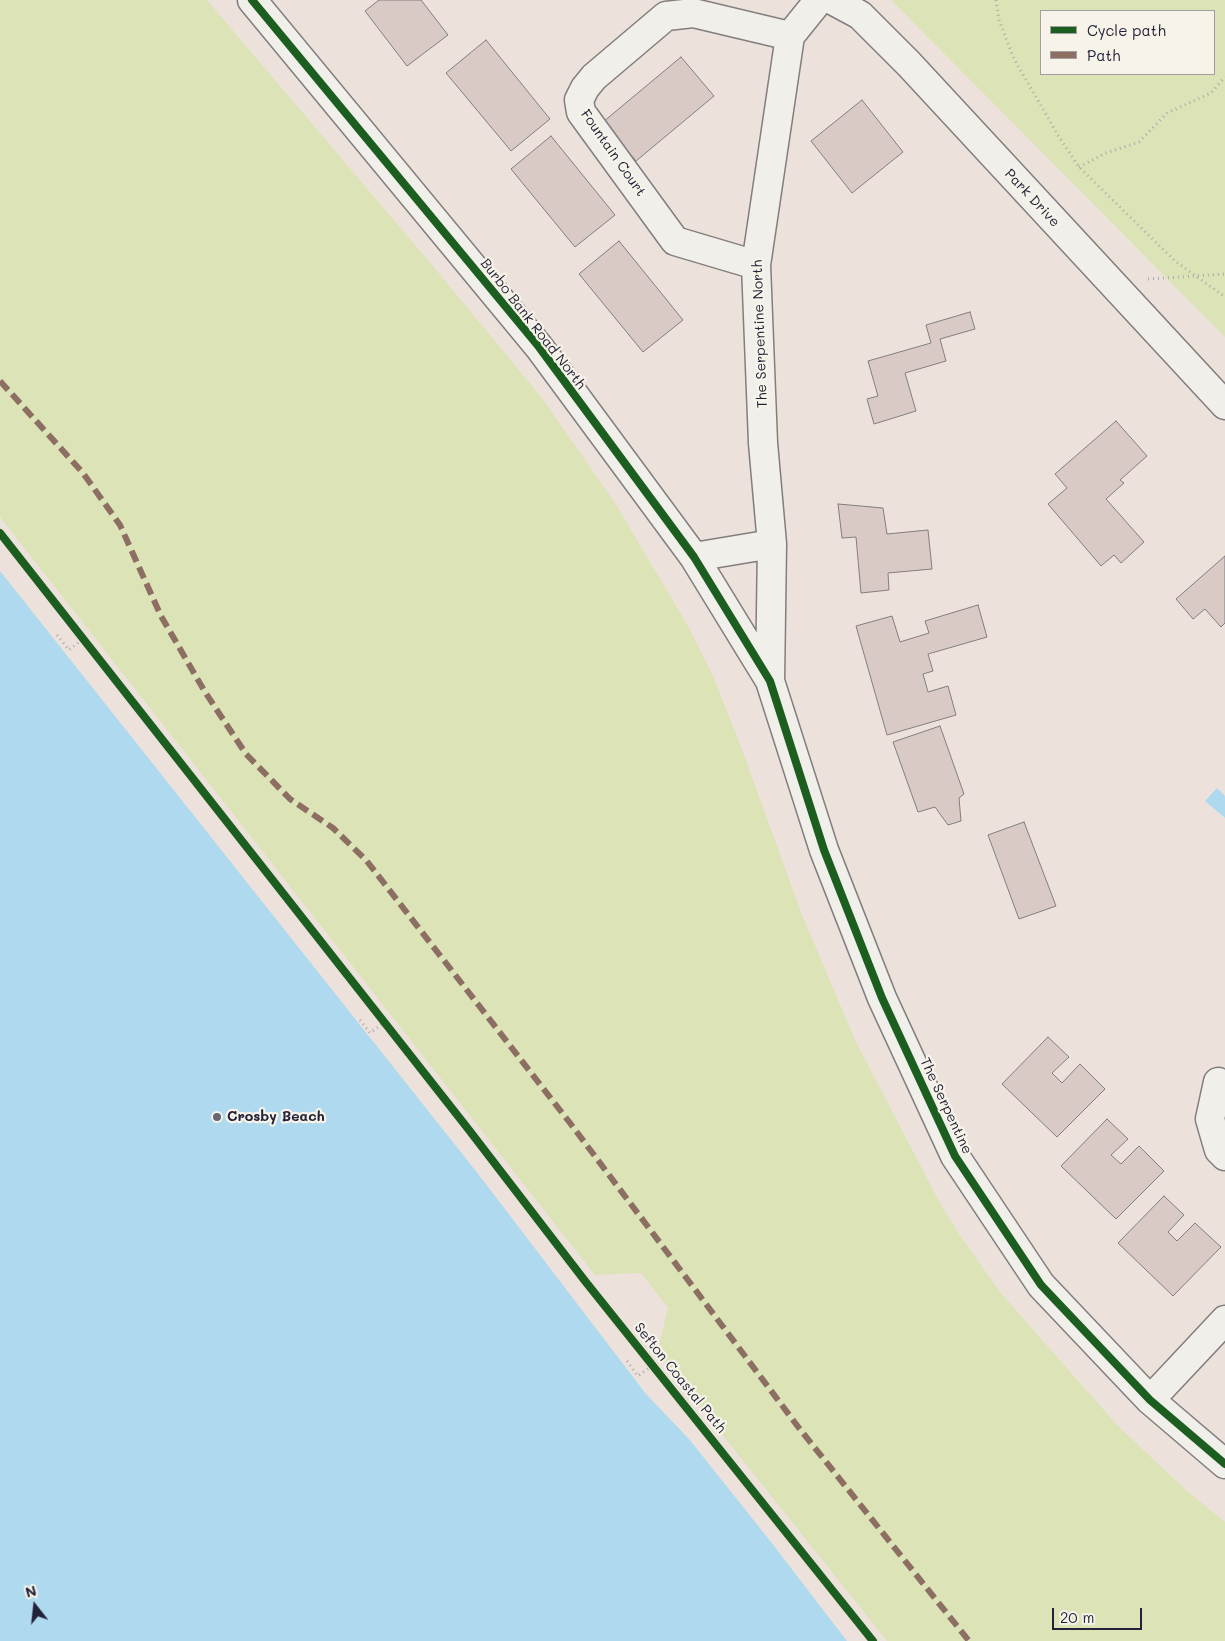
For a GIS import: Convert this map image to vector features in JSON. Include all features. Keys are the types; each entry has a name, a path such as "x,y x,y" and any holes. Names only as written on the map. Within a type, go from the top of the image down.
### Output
{"street":[{"name":"Burbo Bank Road North","path":"252,0 539,347 694,557 770,681"},
{"path":"790,36 819,0"},
{"name":"Park Drive","path":"832,0 860,15 908,64 1225,406"},
{"name":"Fountain Court","path":"756,265 675,241 582,112 579,100 585,88 594,77 666,16 693,13 790,36"},
{"name":"The Serpentine North","path":"770,681 772,544 763,443 756,265 790,36"},
{"path":"694,557 772,544"},
{"name":"The Serpentine","path":"770,681 824,850 882,998 955,1156 1041,1285 1150,1400 1225,1464"},
{"path":"1218,1082 1210,1119 1219,1150 1225,1156"},
{"path":"1150,1400 1225,1320"}],"path":[{"path":"996,0 999,20 1014,59 1059,137 1079,167 1175,261 1225,297"},
{"path":"1079,167 1106,153 1139,142 1167,113 1212,93 1225,77"},
{"path":"1111,283 1225,274"},
{"path":"57,635 68,650 83,639"},
{"path":"360,1020 370,1033 384,1023"},
{"path":"627,1361 638,1376 653,1365"}],"green space":[{"path":"0,0 207,0 542,398 615,503 688,626 714,678 802,915 855,1040 941,1205 1000,1292 1117,1425 1187,1491 1225,1522 1225,1641 887,1641 657,1353 668,1308 641,1273 595,1275 0,517"},
{"path":"891,0 1225,0 1225,337"}],"water":[{"name":"Crosby Beach","path":"0,571 479,1175 646,1394 689,1439 847,1641 0,1641"},
{"path":"1217,788 1225,796 1225,818 1205,801"}],"building":[{"path":"379,0 421,0 448,35 407,66 365,11"},
{"path":"486,40 550,119 511,151 446,73"},
{"path":"681,57 714,96 636,161 603,122"},
{"path":"862,100 903,152 852,193 811,141"},
{"path":"551,136 615,215 575,247 511,169"},
{"path":"619,241 683,320 643,352 579,274"},
{"path":"970,312 975,329 940,339 946,361 905,373 916,411 874,424 867,399 878,396 868,361 931,343 926,325"},
{"path":"1116,421 1147,456 1120,480 1124,483 1106,499 1144,542 1121,563 1114,555 1101,566 1048,504 1067,488 1055,474"},
{"path":"838,504 883,508 887,534 928,530 932,569 888,573 889,590 861,593 856,537 842,538"},
{"path":"1225,556 1225,623 1221,627 1205,609 1193,619 1176,599"},
{"path":"978,605 987,637 928,654 933,671 923,674 928,692 948,686 956,715 887,735 856,626 892,616 900,642 929,633 925,621"},
{"path":"940,726 964,794 959,798 961,821 948,825 935,807 918,812 893,742"},
{"path":"1024,822 1056,906 1019,919 988,835"},
{"path":"1048,1037 1069,1057 1052,1073 1062,1083 1080,1064 1105,1089 1057,1137 1002,1084"},
{"path":"1107,1119 1128,1139 1111,1155 1121,1164 1139,1146 1164,1171 1116,1219 1061,1166"},
{"path":"1164,1196 1184,1215 1168,1232 1177,1241 1195,1223 1221,1247 1173,1296 1118,1243"}],"marked path":[{"path":"0,381 83,473 120,525 161,616 205,692 246,754 290,799 333,828 366,860 570,1123 799,1428 969,1641"}],"cycle path":[{"path":"252,0 539,347 694,557 770,681 824,850 882,998 955,1156 1041,1285 1150,1400 1225,1464"},
{"name":"Sefton Coastal Path","path":"0,533 469,1130 585,1281 873,1641"}],"place":[{"name":"Crosby Beach","path":"217,1117"}]}
